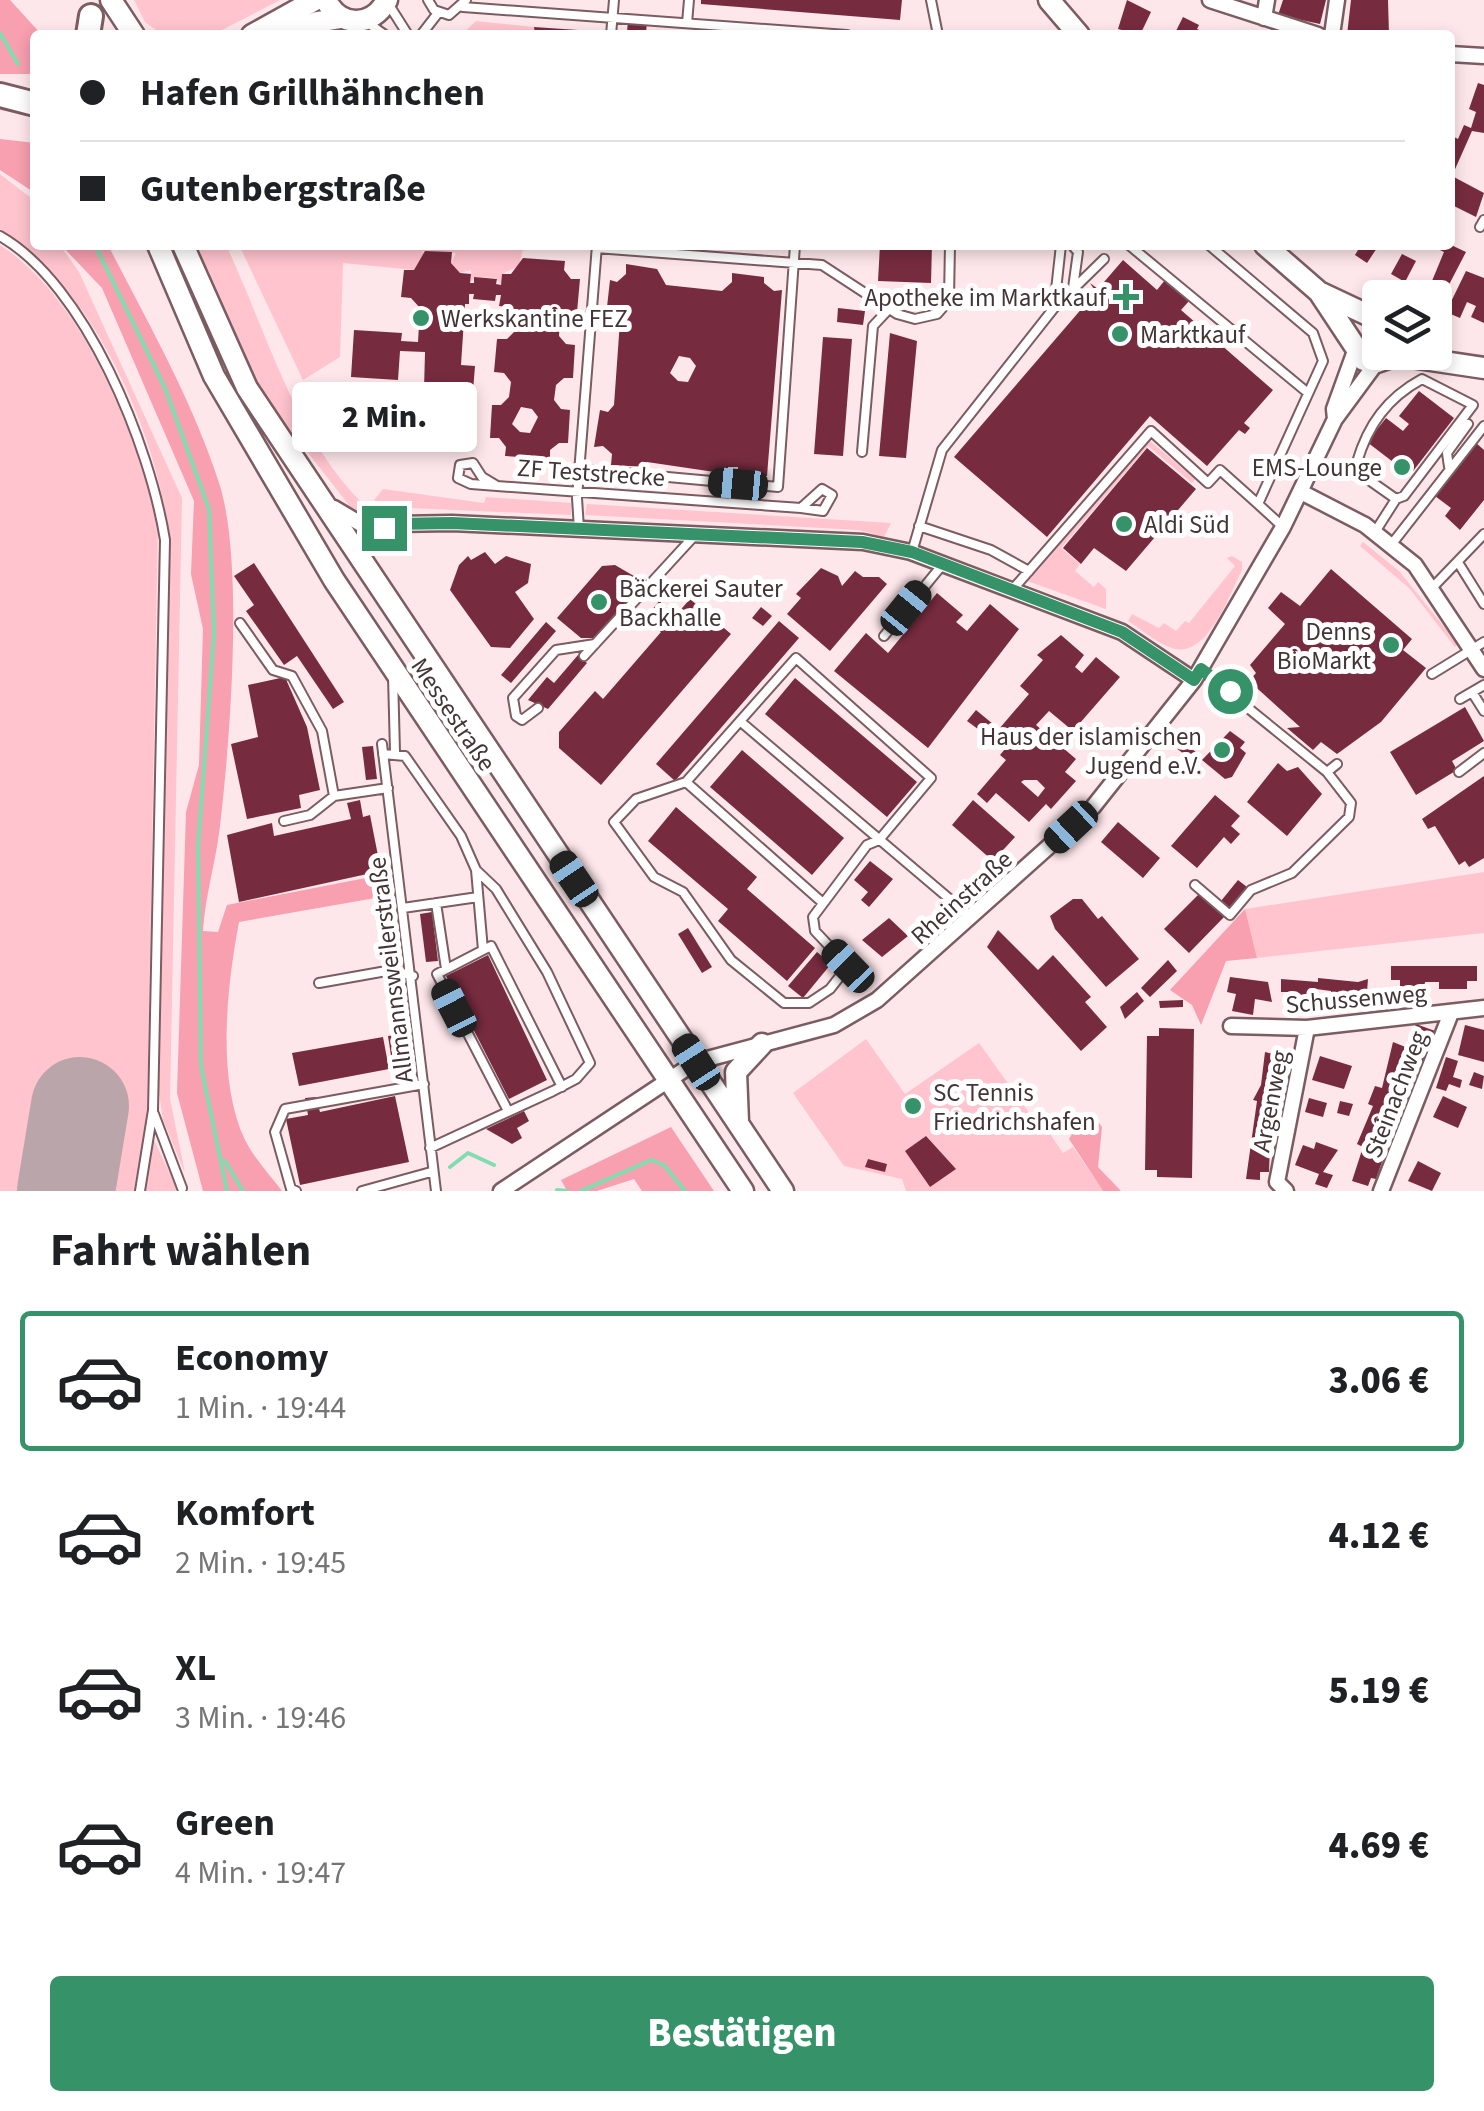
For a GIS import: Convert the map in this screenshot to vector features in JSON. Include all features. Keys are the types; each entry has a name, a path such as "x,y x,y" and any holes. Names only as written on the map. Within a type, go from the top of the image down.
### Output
{"main road":[{"path":"3,96 30,93"},
{"path":"3,96 30,103"}],"street":[{"path":"110,0 116,30"},
{"path":"110,0 131,30"},
{"path":"261,30 315,0"},
{"path":"326,0 341,18"},
{"path":"300,30 341,18 364,21 374,17 387,0"},
{"path":"1048,0 1075,30"},
{"path":"1210,0 1302,30"},
{"path":"1264,18 1267,0"},
{"path":"1333,30 1337,0"},
{"path":"1455,54 1484,56"},
{"name":"Messestraße","path":"160,250 214,376 334,580 742,1191"},
{"name":"Messestraße","path":"185,250 247,388 783,1191"},
{"path":"1271,250 1320,292 1362,311"},
{"path":"1320,292 1362,357"},
{"path":"1353,345 1356,325 1362,322"},
{"name":"Rheinstraße","path":"1335,419 1334,409 1353,345"},
{"name":"Rheinstraße","path":"501,1191 696,1062 834,1025 877,1000 1093,807 1198,674 1283,527 1335,419 1375,370"},
{"path":"1301,492 1376,532 1415,565 1478,645 1484,669"},
{"path":"318,495 356,524 371,530 394,524 579,529 862,542 912,552 1122,632 1198,674"},
{"name":"Schussenweg","path":"1231,1026 1307,1028 1484,1008"},
{"name":"Steinachweg","path":"1381,1191 1451,1012"},
{"name":"Argenweg","path":"1281,1186 1307,1028"},
{"path":"738,1124 736,1072 762,1044"}],"lane":[{"path":"387,0 405,30"},
{"path":"428,0 438,13 449,15 464,3 770,30"},
{"path":"611,30 614,0"},
{"path":"687,23 689,0"},
{"path":"931,0 937,30"},
{"path":"425,30 438,13"},
{"path":"364,21 378,30"},
{"path":"0,236 48,274 72,301 102,359 159,504 165,540 153,1110 140,1191"},
{"path":"579,529 578,492 597,250"},
{"path":"634,250 822,265 889,309 914,319 937,314 949,297 950,250"},
{"path":"580,469 778,487 795,250"},
{"path":"1054,308 1060,250"},
{"path":"1073,289 1075,250"},
{"path":"1135,250 1308,393"},
{"path":"1216,250 1312,333 1323,361 1258,504"},
{"path":"912,552 942,450 1054,308 1104,258"},
{"path":"862,452 873,326 889,309"},
{"path":"1396,499 1369,480 1357,462 1366,432 1398,392 1422,379 1484,410"},
{"path":"1376,532 1396,499 1404,496 1473,405"},
{"path":"1449,468 1446,453 1468,424"},
{"path":"1392,545 1484,426"},
{"path":"1012,589 1151,431 1208,483 1220,470 1283,527"},
{"name":"ZF Teststrecke","path":"497,486 482,477 472,463 460,466 458,478 463,482 497,486 801,508"},
{"path":"920,526 990,550 1029,570"},
{"path":"584,656 696,534"},
{"path":"1432,588 1484,534"},
{"path":"884,636 942,564"},
{"path":"1459,564 1484,604"},
{"path":"240,623 273,670 292,676 322,730 334,796"},
{"path":"538,708 522,720 512,706 513,698 556,650 599,643"},
{"path":"1432,674 1478,645"},
{"path":"796,658 931,778 879,840 868,845 813,917 815,932 848,966 830,989 809,1003 784,1002 731,960 683,892 654,877 614,822 636,799 686,782 796,658"},
{"path":"393,667 394,752 406,756 462,836 476,870 483,950"},
{"path":"1195,885 1230,915 1251,890 1292,873 1349,817 1351,804 1327,772 1198,674"},
{"path":"1460,700 1484,685"},
{"path":"1472,692 1484,711"},
{"path":"740,722 972,918"},
{"name":"Allmannsweilerstraße","path":"394,752 382,749 413,976 430,1172 436,1191"},
{"path":"1459,772 1484,753"},
{"path":"1327,772 1337,764"},
{"path":"686,782 823,904"},
{"path":"284,821 310,815 334,796 388,788"},
{"path":"430,1148 562,1086 590,1063 578,1030 496,889 476,870"},
{"path":"404,908 478,897"},
{"path":"436,903 446,969"},
{"path":"506,1109 437,974 492,946 562,1086"},
{"path":"319,983 392,970 413,976"},
{"path":"296,1191 291,1189 275,1132 285,1109 424,1084"},
{"path":"153,1110 182,1188"},
{"path":"362,1191 430,1172"}],"shaded area":[{"path":"0,0 10,0 37,30 30,30 30,74 0,74"},
{"path":"134,0 280,0 222,30 156,30 145,22"},
{"path":"476,21 534,30 466,30"},
{"path":"0,139 30,142 30,190 0,170"},
{"path":"0,174 30,197 30,250 64,250 79,272 182,498 170,1099 185,1173 163,1120 158,1086 168,527 160,486 132,402 89,321 33,254 0,229"},
{"path":"0,245 30,269 56,298 102,370 135,449 158,525 147,1118 135,1191 0,1191"},
{"path":"66,250 111,250 197,424 220,486 227,520 232,560 231,702 220,826 203,931 218,932 227,905 376,876 381,897 239,922 228,1003 230,1089 245,1140 282,1191 203,1191 177,1093 186,812 199,765 203,629 191,574 194,501 102,288"},
{"path":"196,250 228,250 306,425 349,489 376,516 368,522 352,509 258,389"},
{"path":"241,250 523,250 519,266 502,274 501,285 496,278 475,277 470,283 471,270 460,273 451,263 456,253 421,251 425,253 414,270 343,263 340,357 303,380"},
{"path":"1149,440 1195,479 1192,483 1148,446 1061,548 1080,564 1075,571 1094,587 1098,582 1106,589 1106,609 1027,581"},
{"path":"383,489 484,503 486,497 571,503 571,515 385,507 374,500"},
{"path":"587,504 891,523 884,537 859,530 585,515"},
{"path":"1363,542 1399,571 1458,644 1455,647 1409,588 1360,546"},
{"path":"1232,556 1242,562 1242,570 1217,621 1198,643 1187,649 1175,649 1128,621 1132,614 1159,628 1164,623 1176,631 1185,621 1189,623 1235,566 1227,558"},
{"path":"1484,872 1484,933 1257,958 1245,909"},
{"path":"1245,909 1257,958 1226,961 1201,1025 1192,1005 1170,990"},
{"name":"SC Tennis Friedrichshafen","path":"866,1039 905,1094 979,1043 1033,1118 1040,1119 1063,1153 1073,1147 1103,1191 906,1191 902,1179 844,1166 793,1093"},
{"path":"1095,1117 1102,1127 1098,1167 1121,1191 1103,1191 1069,1139 1078,1124"},
{"path":"671,1127 714,1191 642,1191 634,1179 597,1191 567,1191 561,1180"},
{"path":"153,1138 176,1186 176,1191 145,1191"}],"building":[{"path":"701,0 902,0 900,20 701,4"},
{"path":"1127,0 1151,12 1142,30 1118,29"},
{"path":"1283,0 1326,0 1320,24 1278,15"},
{"path":"1351,0 1388,0 1389,30 1348,30"},
{"path":"1183,17 1199,25 1199,30 1176,30"},
{"path":"628,19 647,21 646,30 627,30"},
{"path":"534,27 578,30 534,30"},
{"path":"1478,83 1484,85 1484,133 1472,131 1455,169 1455,138 1458,139 1464,125 1471,128 1476,112 1469,109"},
{"path":"1455,178 1484,193 1476,217 1455,206"},
{"path":"1455,247 1466,252 1451,280 1432,280 1444,252 1440,250 1455,250"},
{"path":"880,250 932,250 931,283 878,281"},
{"path":"1358,250 1376,250 1367,263 1355,255"},
{"path":"425,251 452,252 451,263 460,273 471,274 470,283 474,283 474,277 497,279 496,284 501,285 502,274 511,274 523,258 565,261 564,270 571,279 580,279 577,312 569,312 560,320 559,336 566,344 575,345 573,378 564,378 556,385 554,400 561,409 570,410 568,443 559,443 550,450 550,459 505,456 506,447 499,438 490,438 492,405 501,405 509,397 511,382 504,373 494,372 497,339 507,339 514,332 516,316 508,307 499,306 501,295 496,295 495,301 473,299 474,294 469,294 469,304 465,304 461,365 475,366 470,429 423,426 425,352 400,351 398,380 351,377 354,330 402,333 401,341 418,342 420,308 411,298 401,297 404,270 414,270","holes":["521,407 532,409 538,417 530,433 520,432 512,424"]},
{"path":"1402,254 1416,261 1406,280 1391,274"},
{"path":"1123,260 1157,290 1165,280 1189,301 1181,310 1273,390 1244,423 1250,428 1245,434 1239,430 1207,466 1150,416 1047,537 954,457 1096,292 1090,283 1098,289"},
{"path":"626,264 657,269 666,285 722,291 732,282 732,273 764,277 764,283 774,291 782,290 767,476 738,474 738,467 728,467 728,474 647,462 648,467 611,465 612,454 603,446 594,447 600,410 608,412 614,405 620,321 607,307 610,280 617,282 626,274","holes":["679,356 690,358 696,366 688,382 678,381 670,373"]},
{"path":"1466,271 1484,278 1484,323 1471,317 1476,306 1467,302 1460,318 1452,315 1452,300"},
{"path":"838,308 865,311 863,325 837,322"},
{"path":"890,333 917,341 906,458 879,456"},
{"path":"823,337 852,339 843,456 814,454"},
{"path":"1419,391 1454,418 1410,475 1367,442 1386,418 1403,431 1409,424 1399,416"},
{"path":"1475,442 1484,450 1484,500 1460,530 1445,516 1451,508 1431,493"},
{"name":"Aldi Süd","path":"1147,448 1196,489 1126,571 1094,548 1081,564 1063,548"},
{"path":"485,552 495,564 506,556 531,564 528,583 515,592 534,619 510,648 491,647 450,590 459,565 468,556 471,560"},
{"path":"254,563 344,702 333,709 297,656 284,665 246,611 254,605 234,576"},
{"name":"Bäckerei Sauter Backhalle","path":"615,565 639,579 640,586 595,638 581,638 557,618 602,566"},
{"path":"821,568 838,576 842,586 855,571 863,577 879,577 887,584 830,651 787,614 801,598 796,594"},
{"path":"1331,569 1412,639 1403,650 1426,668 1381,722 1337,754 1321,742 1313,750 1287,728 1300,727 1249,681 1256,673 1250,665 1285,624 1268,608 1281,592 1300,606"},
{"path":"937,593 963,615 956,622 967,631 990,604 1019,629 928,748 834,671 866,633 888,653"},
{"path":"690,599 731,634 601,785 559,748 559,732 595,691 603,699 661,632 645,619 659,601 676,615"},
{"path":"761,607 772,616 763,626 752,618"},
{"path":"779,621 799,638 675,781 656,764"},
{"path":"546,622 556,631 511,683 501,675"},
{"path":"1061,635 1084,655 1075,667 1082,673 1096,657 1120,677 1073,731 1049,711 1036,725 1076,759 1065,772 1076,781 1051,809 1046,804 1029,822 996,793 987,803 977,794 1006,760 1000,755 1005,749 967,721 976,710 999,729 1029,694 1020,686 1043,660 1037,655","holes":["1037,780 1045,788 1038,797 1021,782"]},
{"path":"578,655 587,663 548,709 528,700 547,677 554,683"},
{"path":"285,677 307,727 320,790 299,795 301,808 247,819 231,744 258,737 248,685"},
{"path":"795,678 917,782 887,817 765,714"},
{"path":"1465,707 1484,741 1452,761 1457,770 1416,795 1390,752"},
{"path":"1230,731 1245,742 1240,748 1246,753 1232,777 1225,779 1202,760"},
{"path":"1177,736 1198,754 1193,761 1171,744"},
{"path":"373,746 377,779 366,780 362,747"},
{"path":"742,750 844,838 812,875 710,787"},
{"path":"1278,763 1287,771 1298,767 1322,794 1287,836 1247,802"},
{"path":"1484,776 1484,858 1469,867 1465,861 1459,865 1435,826 1428,829 1422,819"},
{"path":"1215,795 1240,816 1231,826 1240,834 1231,844 1224,837 1197,868 1171,846"},
{"path":"360,800 363,817 370,815 381,871 239,902 227,835 272,823 274,836 351,819 347,803"},
{"path":"973,800 1015,837 993,861 952,825"},
{"path":"676,807 757,877 747,889 815,948 787,981 718,921 728,909 648,841"},
{"path":"1118,822 1160,858 1143,878 1101,842"},
{"path":"870,861 893,879 869,907 861,900 868,892 854,880"},
{"path":"1238,880 1247,887 1229,908 1221,901"},
{"path":"1200,893 1224,917 1189,953 1164,929"},
{"path":"1073,899 1082,899 1098,919 1102,916 1139,959 1106,987 1055,929 1050,916"},
{"path":"432,912 438,961 426,962 420,914"},
{"path":"889,918 908,936 882,957 862,940"},
{"path":"688,928 712,967 702,973 678,934"},
{"path":"998,930 1038,970 1053,955 1091,997 1085,1002 1107,1027 1081,1051 987,947"},
{"path":"817,952 831,964 803,998 788,986"},
{"path":"488,955 547,1080 509,1099 446,976"},
{"path":"1168,960 1177,971 1150,997 1141,988"},
{"path":"1391,966 1477,966 1477,981 1467,981 1467,989 1439,989 1439,982 1425,982 1425,990 1400,990 1400,980 1391,980"},
{"path":"1230,977 1268,982 1272,1002 1255,999 1253,1015 1232,1011 1236,994 1227,992"},
{"path":"1318,978 1358,982 1368,979 1367,992 1358,992 1358,1002 1345,1002 1331,1001 1331,991 1316,989 1317,1001 1291,1002 1290,992 1281,992 1281,979 1318,982"},
{"path":"1137,992 1144,1001 1125,1019 1120,1007"},
{"path":"1183,1000 1183,1007 1160,1008 1159,1001"},
{"path":"1416,1024 1435,1031 1410,1102 1396,1097 1392,1108 1400,1111 1390,1141 1383,1139 1382,1143 1388,1145 1376,1179 1371,1178 1368,1186 1352,1181 1363,1147 1357,1144 1373,1106 1368,1104 1375,1086 1382,1088 1393,1042 1408,1048"},
{"path":"1465,1025 1484,1030 1484,1062 1458,1055"},
{"path":"1159,1028 1194,1029 1192,1178 1157,1177 1157,1170 1145,1170 1147,1036 1159,1036"},
{"path":"400,1034 404,1060 392,1062 388,1036"},
{"path":"383,1037 389,1069 299,1086 292,1053"},
{"path":"1265,1052 1277,1055 1276,1063 1285,1065 1279,1089 1273,1088 1269,1103 1276,1104 1272,1130 1264,1128 1262,1144 1270,1145 1269,1172 1260,1172 1260,1180 1246,1179 1257,1101 1253,1100 1261,1085"},
{"path":"1320,1056 1352,1066 1344,1089 1312,1080"},
{"path":"1446,1057 1458,1061 1453,1077 1462,1080 1460,1088 1449,1084 1446,1091 1436,1088"},
{"path":"1474,1072 1484,1076 1482,1089 1469,1085"},
{"path":"395,1096 409,1162 300,1185 286,1119 308,1115 305,1098 316,1097 320,1112"},
{"path":"1443,1096 1467,1107 1458,1128 1433,1117"},
{"path":"1309,1098 1327,1103 1323,1117 1305,1112"},
{"path":"1340,1101 1353,1104 1349,1116 1337,1113"},
{"path":"524,1111 529,1121 517,1128 522,1138 512,1144 486,1129"},
{"path":"926,1136 956,1169 930,1187 905,1151"},
{"path":"1316,1142 1338,1150 1323,1172 1333,1175 1327,1188 1315,1184 1319,1174 1295,1165 1303,1145 1314,1149"},
{"path":"868,1159 887,1164 885,1172 865,1167"},
{"path":"1418,1161 1441,1173 1432,1191 1408,1181"}],"waterway":[{"path":"0,33 18,64"},
{"path":"97,250 165,388 209,509 214,633 198,846 201,1066 227,1191"},
{"path":"450,1167 468,1153 494,1165"},
{"path":"581,1191 651,1160 664,1165 685,1191"},
{"path":"225,1161 243,1191"},
{"path":"557,1190 567,1191"}],"runway":[{"path":"66,1191 80,1106"}],"place":[{"name":"Apotheke im Marktkauf","path":"1126,297"},
{"name":"Werkskantine FEZ","path":"421,318"},
{"name":"Marktkauf","path":"1120,334"},
{"name":"EMS-Lounge","path":"1402,467"},
{"name":"Aldi Süd","path":"1124,524"},
{"name":"Bäckerei Sauter Backhalle","path":"599,602"},
{"name":"Denns BioMarkt","path":"1391,645"},
{"name":"Haus der islamischen Jugend e.V.","path":"1222,750"},
{"name":"SC Tennis Friedrichshafen","path":"913,1106"}],"route":[{"path":"384,528 394,524 452,523 862,542 912,552 1122,632 1194,680 1201,669 1230,691"}]}
